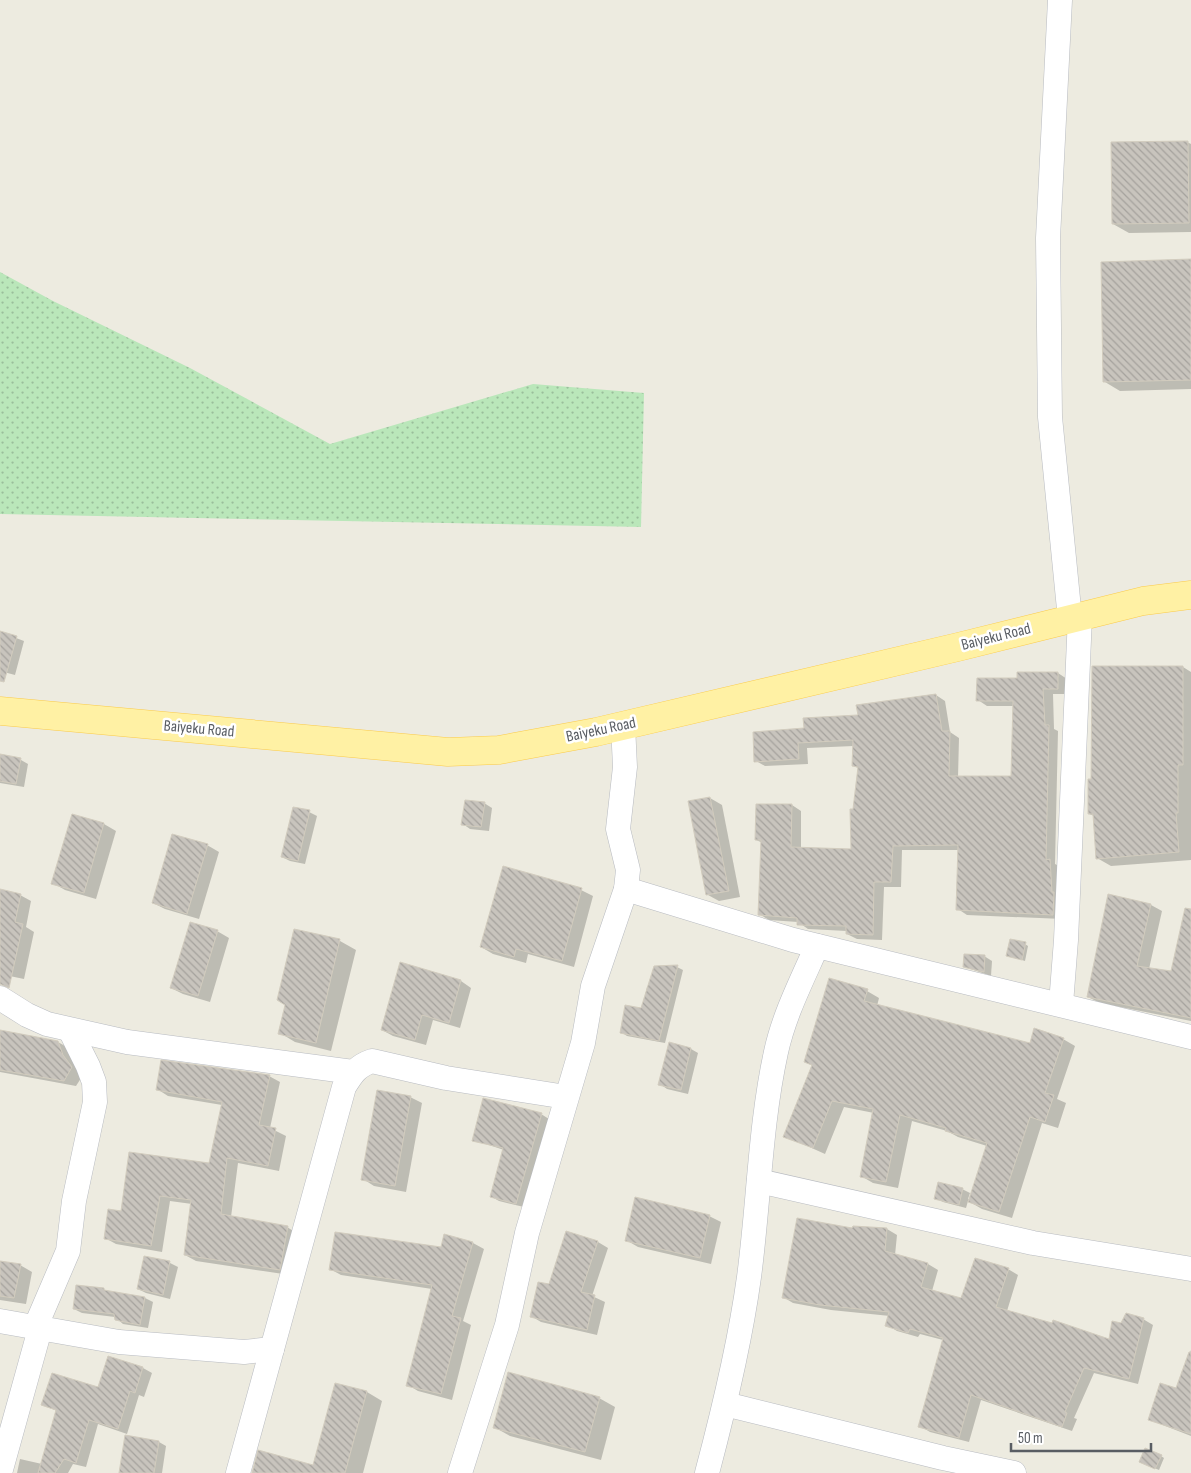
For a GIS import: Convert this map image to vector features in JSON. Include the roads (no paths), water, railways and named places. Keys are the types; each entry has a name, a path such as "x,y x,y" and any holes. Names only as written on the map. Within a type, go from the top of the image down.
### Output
{"main road":[{"name":"Baiyeku Road","path":"0,711 448,752 499,750 623,725 1143,601 1191,595"}],"street":[{"path":"1060,0 1048,238 1050,418 1075,618 1068,911 1060,1004"},
{"path":"460,1473 506,1325 527,1233 583,1043 593,986 626,889 628,870 618,829 625,767 623,725"},
{"path":"626,889 817,946 1191,1037"},
{"path":"707,1473 725,1404 749,1278 767,1104 776,1052 796,994 817,946"},
{"path":"0,998 34,1018 70,1030 127,1042 353,1072"},
{"path":"0,1473 38,1329 68,1250 74,1201 95,1102 94,1082 70,1030"},
{"path":"238,1473 344,1087 353,1072 361,1065 372,1061 446,1078 566,1097"},
{"path":"759,1181 1033,1243 1191,1269"},
{"path":"0,1321 119,1342 244,1352 269,1358"},
{"path":"725,1404 1014,1473"}]}
